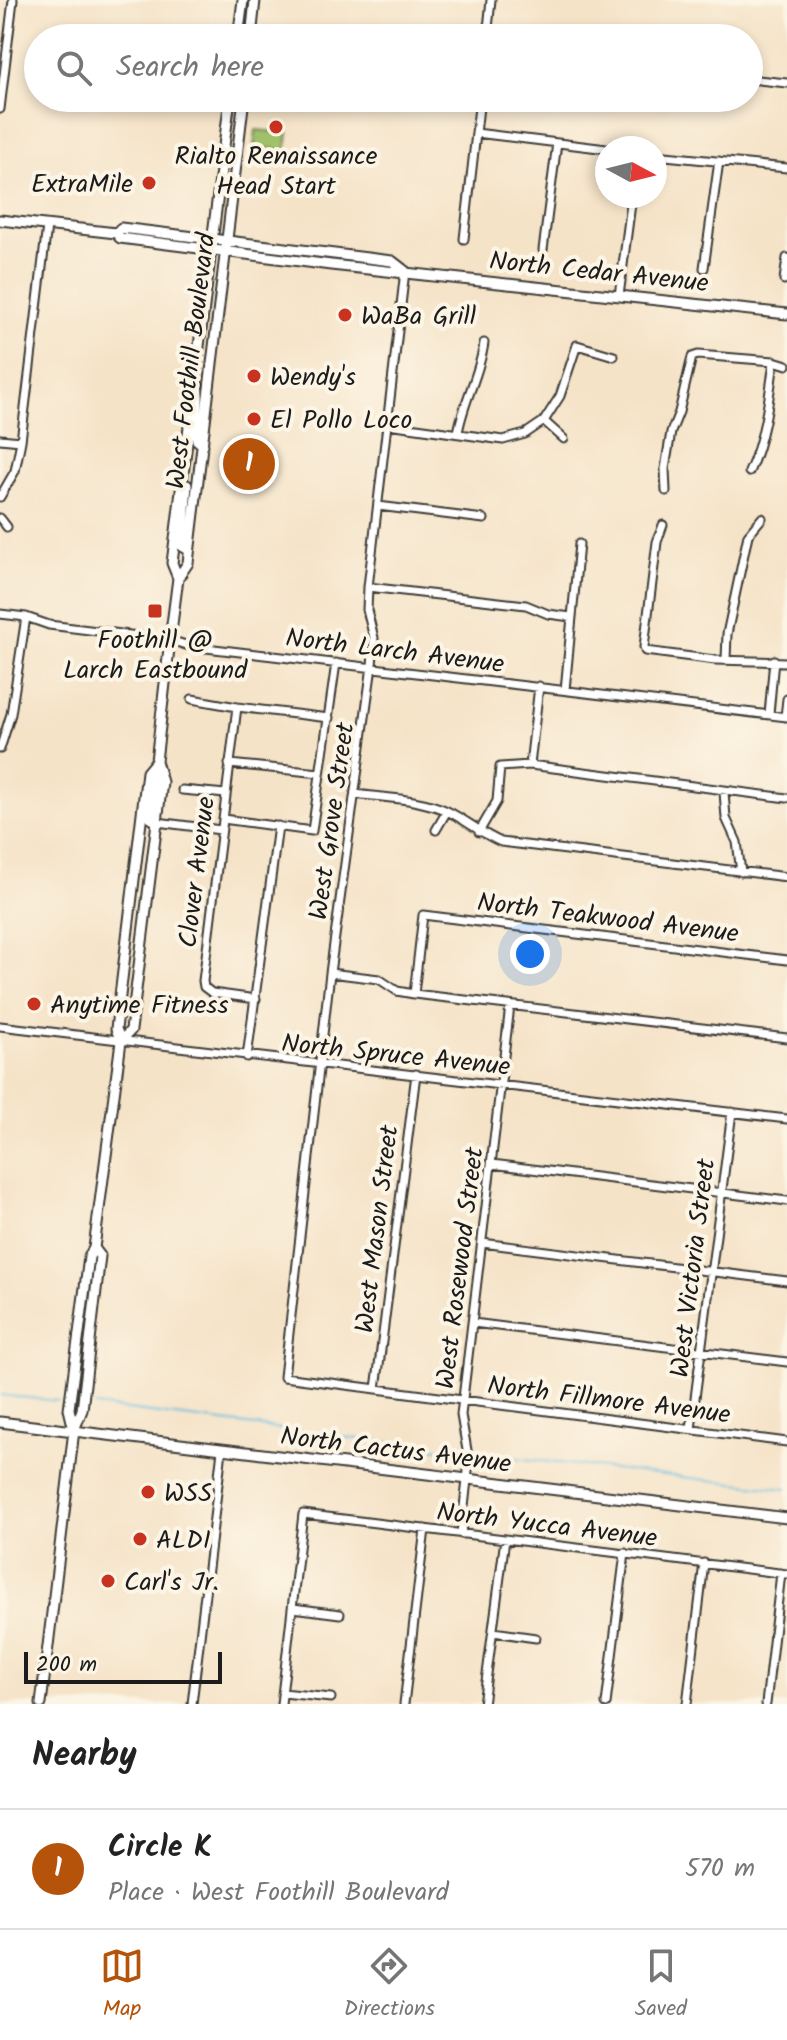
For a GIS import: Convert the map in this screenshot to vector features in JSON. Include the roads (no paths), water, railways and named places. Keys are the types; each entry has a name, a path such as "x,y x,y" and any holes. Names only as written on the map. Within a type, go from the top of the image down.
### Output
{"main road":[{"path":"240,24 243,0"},
{"path":"252,24 255,0"},
{"name":"West Foothill Boulevard","path":"178,578 172,563 228,112"},
{"name":"West Foothill Boulevard","path":"121,1041 131,1030 162,782 156,761 170,640 178,578 188,563 242,112"},
{"name":"North Cedar Avenue","path":"0,220 116,233 120,238 211,244 227,241 392,261 406,271"},
{"name":"North Cedar Avenue","path":"211,244 225,252 331,265 787,314"},
{"path":"331,265 334,259 362,262 371,259"},
{"path":"195,377 200,396 196,433 197,440 203,445"},
{"path":"183,474 188,486 182,546 189,550"},
{"name":"West Foothill Boulevard","path":"41,1704 74,1430 82,1410 97,1288 100,1256 94,1248 121,1041 116,1029 147,772 156,761"},
{"name":"North Cactus Avenue","path":"0,1422 787,1518"}],"street":[{"path":"0,109 13,0"},
{"path":"488,24 491,0"},
{"path":"763,80 787,83"},
{"path":"464,239 478,112"},
{"path":"476,133 595,148"},
{"path":"543,250 557,143"},
{"path":"667,156 787,168"},
{"path":"704,268 719,161"},
{"path":"619,296 630,208"},
{"path":"0,497 15,471 21,441 47,226"},
{"path":"784,280 787,258"},
{"name":"West Grove Street","path":"284,1377 330,973 372,666 374,638 367,610 368,587 406,271"},
{"path":"458,433 461,412 482,359 484,343"},
{"path":"388,424 503,440 525,434 544,421 560,396 577,345 614,356"},
{"path":"666,491 665,469 671,432 692,357 774,361 787,365"},
{"path":"749,472 757,456 768,414 774,361"},
{"path":"544,421 564,439"},
{"path":"0,439 21,441"},
{"path":"378,506 484,519"},
{"path":"0,518 7,527"},
{"path":"726,660 727,634 748,535 762,518"},
{"path":"663,525 657,542 645,651 726,660 787,662"},
{"path":"565,690 579,544"},
{"path":"368,587 526,605 548,614 571,617"},
{"name":"North Larch Avenue","path":"0,614 26,617 49,625 170,640 189,646 786,717"},
{"path":"0,749 11,714 26,617"},
{"path":"769,714 774,660"},
{"path":"223,819 312,831 336,663"},
{"path":"530,765 539,686"},
{"path":"192,699 329,718"},
{"path":"786,717 787,699"},
{"name":"Clover Avenue","path":"237,707 204,987 212,993 256,999"},
{"path":"0,712 11,714"},
{"path":"229,764 320,773"},
{"path":"479,832 497,801 500,767 530,765 787,798"},
{"path":"182,790 226,794"},
{"path":"724,792 726,818 737,842 741,872"},
{"path":"355,794 421,802 447,811 501,842 787,877"},
{"path":"436,830 447,811"},
{"path":"157,822 221,830"},
{"path":"247,1057 278,826"},
{"name":"North Teakwood Avenue","path":"414,994 423,915 787,960"},
{"path":"330,973 379,979 397,991 414,994 787,1038"},
{"name":"West Rosewood Street","path":"461,1534 469,1455 462,1426 463,1401 510,1006"},
{"name":"North Spruce Avenue","path":"0,1026 787,1119"},
{"name":"West Mason Street","path":"376,1389 416,1074"},
{"name":"West Victoria Street","path":"691,1429 732,1112"},
{"path":"492,1164 787,1201"},
{"path":"482,1243 787,1281"},
{"path":"473,1323 787,1362"},
{"name":"North Fillmore Avenue","path":"284,1377 787,1442"},
{"path":"192,1704 222,1450"},
{"name":"North Yucca Avenue","path":"293,1608 303,1514 784,1573"},
{"path":"404,1704 425,1529"},
{"path":"483,1704 505,1539"},
{"path":"606,1704 625,1553"},
{"path":"687,1704 704,1563"},
{"path":"766,1704 784,1573"},
{"path":"281,1704 293,1608 340,1614"},
{"path":"493,1632 536,1638"},
{"path":"283,1693 331,1698"}],"waterway":[{"path":"0,1395 58,1401"},
{"path":"95,1406 455,1451"},
{"path":"481,1454 787,1489"}],"place":[{"name":"Rialto Renaissance Head Start","path":"276,127"},
{"name":"ExtraMile","path":"149,183"},
{"name":"WaBa Grill","path":"345,315"},
{"name":"Wendy's","path":"254,376"},
{"name":"El Pollo Loco","path":"254,419"},
{"name":"Circle K","path":"249,464"},
{"name":"Foothill @ Larch Eastbound","path":"155,611"},
{"name":"Anytime Fitness","path":"34,1004"},
{"name":"WSS","path":"148,1492"},
{"name":"ALDI","path":"140,1539"},
{"name":"Carl's Jr.","path":"108,1581"}]}
